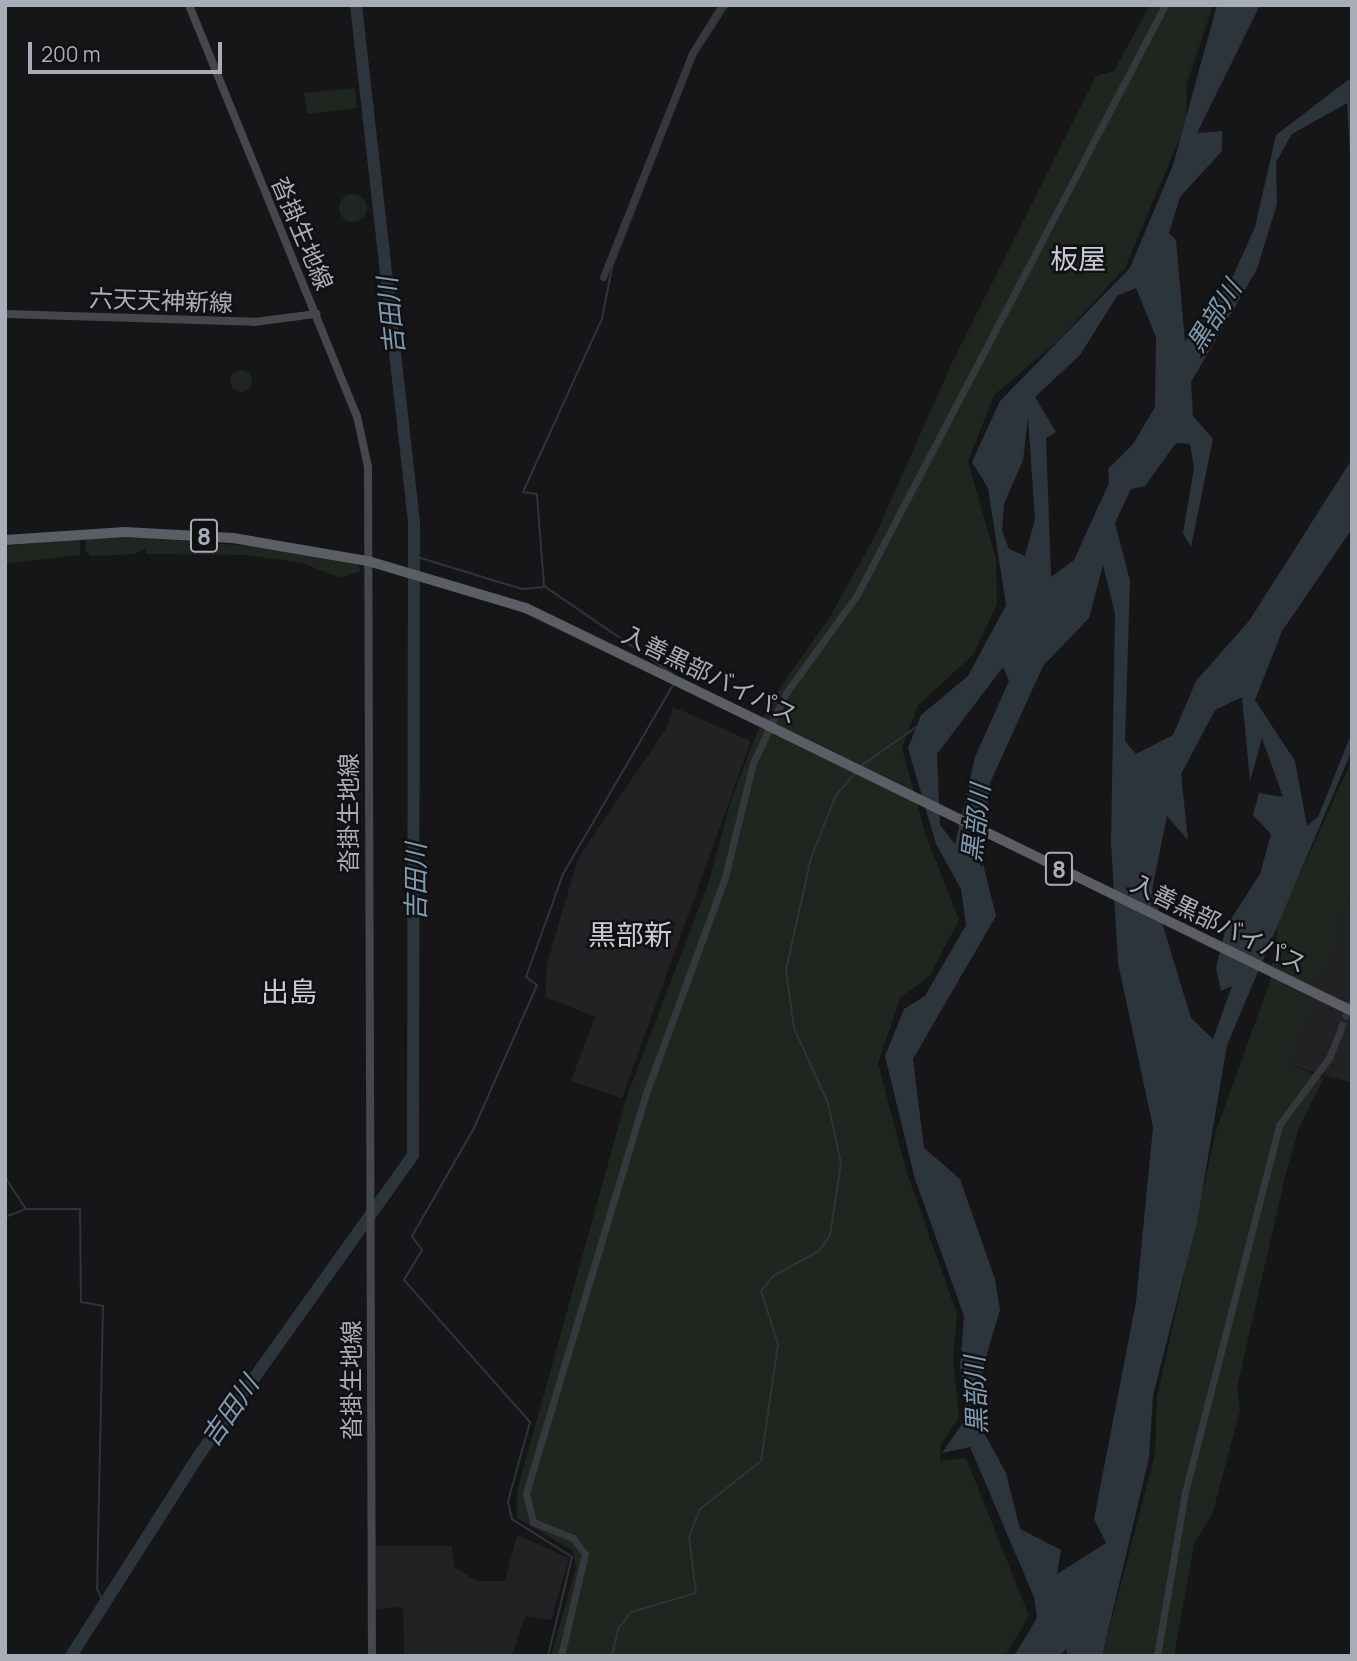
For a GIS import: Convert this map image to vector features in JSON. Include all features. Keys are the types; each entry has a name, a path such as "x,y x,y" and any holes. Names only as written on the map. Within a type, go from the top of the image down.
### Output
{"highway":[{"name":"入善黒部バイパス","path":"5,540 176,534 368,561 439,578 526,608 1352,1011"}],"main road":[{"name":"沓掛生地線","path":"189,5 364,437 368,561 372,1656"},
{"name":"六天天神新線","path":"5,314 254,322 316,314"}],"street":[{"path":"603,277 692,53 722,5"},
{"path":"561,1656 585,1554 573,1538 533,1522 526,1493 645,1096 725,877 753,763 786,693 857,594 1165,5"},
{"path":"1157,1656 1185,1492 1279,1125 1329,1058 1341,1028"}],"shaded area":[{"path":"1150,5 1213,5 1187,83 1186,123 1125,268 1057,342 994,395 968,462 996,559 997,604 973,655 918,705 902,748 925,833 959,920 930,975 900,998 878,1063 906,1170 957,1314 953,1359 959,1417 941,1444 940,1461 966,1458 1029,1616 1005,1656 551,1656 576,1567 573,1551 517,1518 517,1491 626,1099 708,884 732,797 767,707 831,615 875,536 952,363 1096,76 1114,71"},
{"path":"355,88 357,108 307,114 304,93"},
{"path":"353,194 363,198 367,208 363,218 353,222 343,218 339,208 343,198"},
{"path":"241,370 249,373 252,381 249,389 241,392 233,389 230,381 233,373"},
{"path":"133,537 263,547 357,564 361,571 341,578 302,563 247,555 146,554 145,548 136,554 91,556 85,549 86,538"},
{"path":"80,539 80,555 5,564 5,546"},
{"path":"673,707 751,741 622,1098 571,1081 595,1017 545,997 547,964 578,858 666,729"},
{"path":"1352,760 1352,892 1287,1064 1324,1078 1299,1128 1286,1173 1237,1387 1240,1410 1213,1512 1194,1544 1174,1656 1102,1656 1155,1454 1157,1397 1216,1131 1269,984 1279,920"},
{"path":"1352,892 1352,1083 1286,1064"},
{"path":"517,1535 569,1558 551,1620 525,1616 512,1656 404,1656 403,1607 376,1609 375,1546 452,1546 454,1567 476,1581 505,1581"}],"water":[{"name":"黒部川","path":"1217,5 1260,5 1197,133 1222,131 1222,151 1180,197 1169,233 1176,240 1185,342 1233,276 1255,227 1276,135 1352,77 1352,189 1347,103 1292,134 1276,162 1277,204 1257,269 1191,382 1193,416 1213,439 1191,547 1183,533 1194,468 1190,444 1176,443 1145,486 1131,489 1115,523 1130,581 1125,741 1136,754 1173,735 1196,681 1249,621 1352,459 1352,529 1282,631 1255,700 1295,761 1307,826 1318,817 1352,732 1352,750 1227,1045 1197,1222 1153,1396 1149,1458 1102,1656 1066,1656 1067,1649 1059,1656 1014,1656 1037,1618 1034,1597 970,1447 942,1453 967,1417 960,1367 964,1316 915,1179 885,1056 904,1009 925,996 966,925 961,889 936,844 908,748 921,715 968,676 1006,605 988,488 972,462 1000,401 1130,268 1173,165","holes":["1136,288 1156,337 1155,407 1133,444 1108,469 1109,483 1074,560 1051,577 1046,438 1056,432 1035,397 1080,355 1117,296","1028,418 1035,519 1025,556 1009,549 1002,531 1004,504 1023,460","1103,565 1115,614 1111,842 1118,963 1153,1127 1136,1302 1094,1519 1106,1543 1057,1574 1061,1550 1020,1529 1006,1473 983,1431 982,1370 1000,1310 995,1279 960,1179 924,1148 913,1059 996,916 982,860 990,783 1043,666 1089,618","1003,667 1009,681 975,757 955,844 940,825 937,754","1242,697 1250,781 1262,738 1283,797 1259,793 1253,815 1271,834 1260,874 1226,927 1216,968 1221,991 1232,986 1213,1039 1191,1018 1152,890 1167,816 1188,840 1181,774 1215,710"]}],"waterway":[{"name":"吉田川","path":"71,1656 197,1458 413,1155 414,522 356,5"},
{"path":"673,674 544,586 537,494 523,492 602,319 612,267 695,56 728,5"},
{"path":"414,556 522,589 543,587"},
{"path":"548,1656 572,1557 512,1519 508,1501 530,1422 404,1280 422,1250 412,1236 474,1128 537,985 526,977 563,874 674,683"},
{"path":"861,766 916,727"},
{"path":"612,1656 618,1629 631,1612 696,1593 689,1537 700,1509 761,1461 778,1344 761,1291 773,1276 819,1251 830,1235 841,1164 828,1103 794,1028 786,970 811,858 836,795 855,773"},
{"path":"5,1177 25,1208"},
{"path":"5,1217 26,1209 80,1209 81,1302 103,1306 97,1589 104,1603"}],"tunnel":[{"path":"1341,1028 1352,1001"}],"district":[{"name":"板屋","path":"1078,258"},
{"name":"黒部新","path":"630,934"},
{"name":"出島","path":"289,991"}]}
